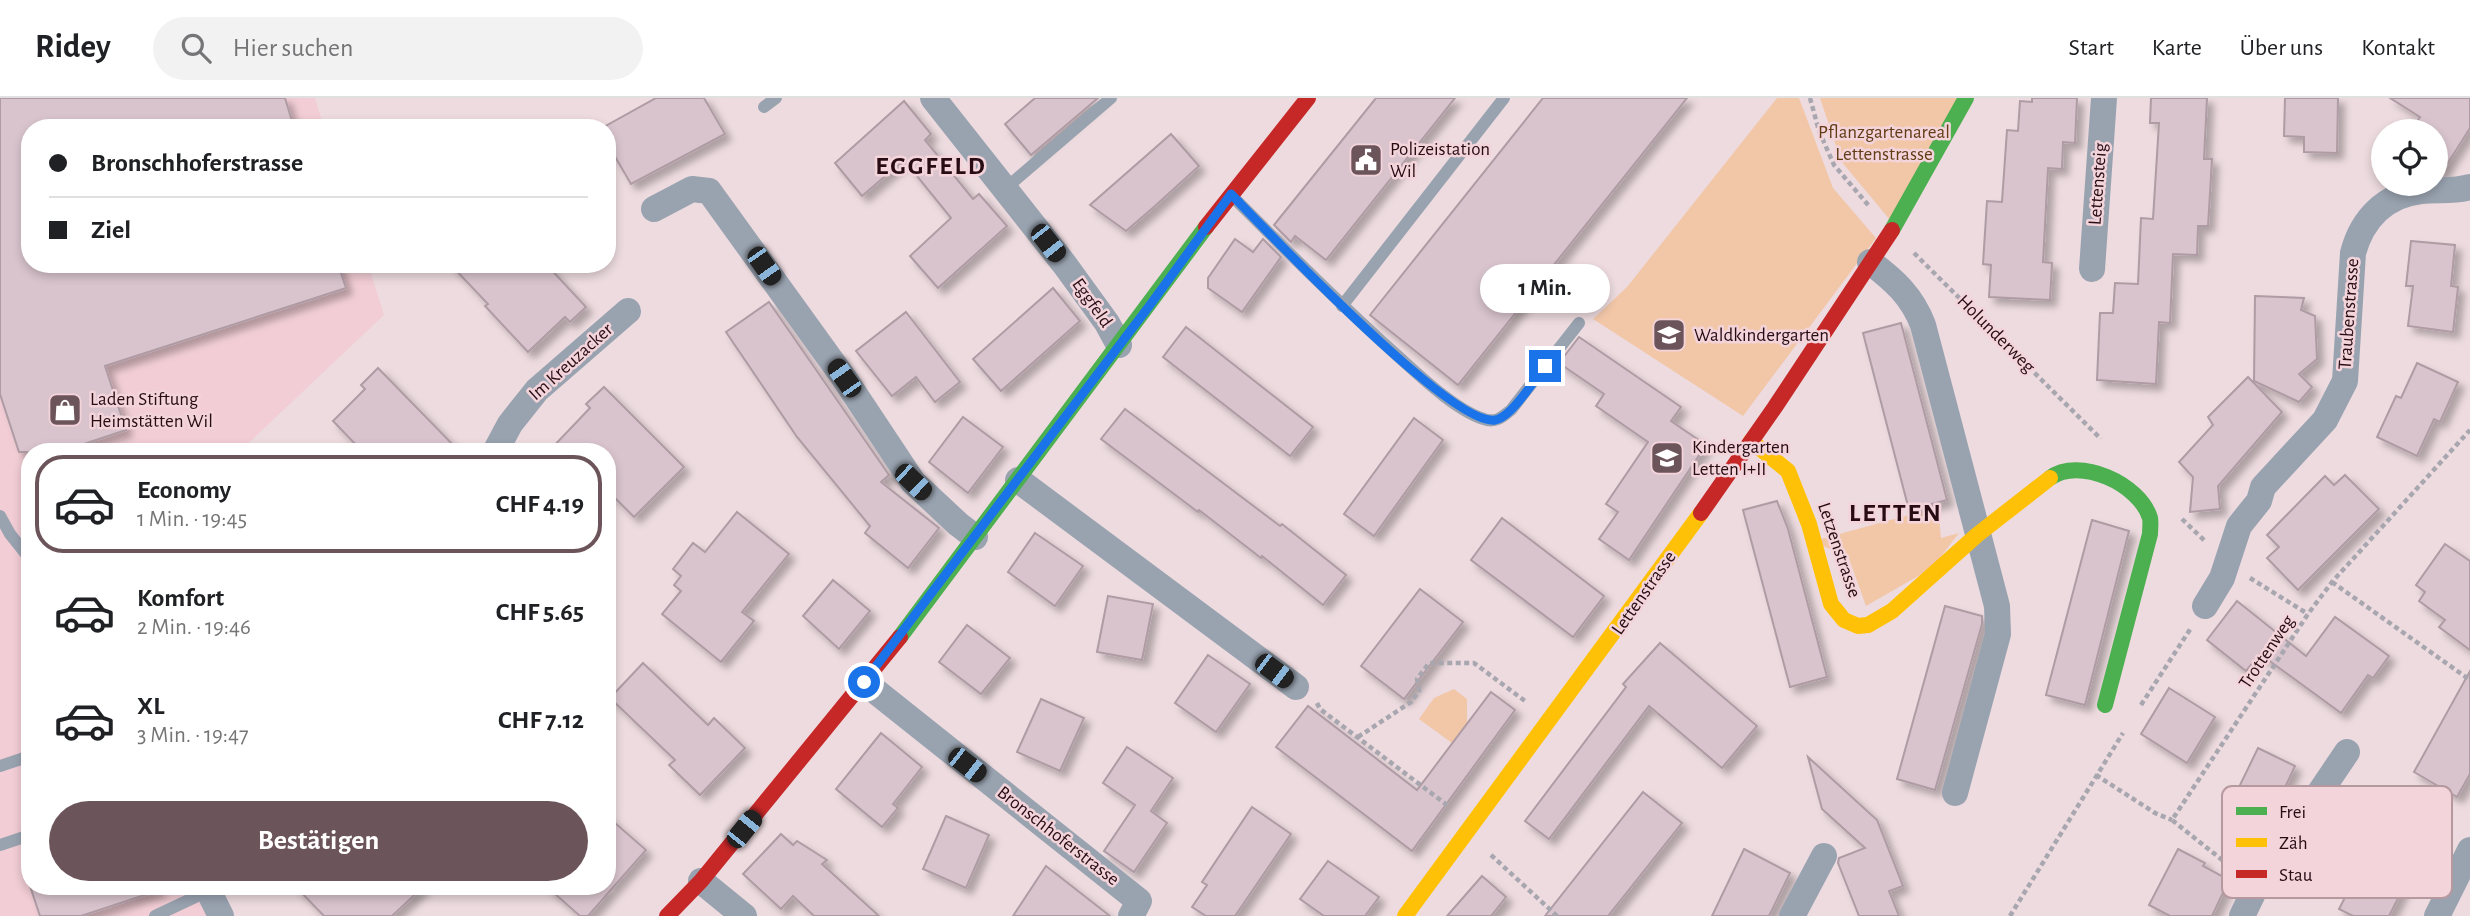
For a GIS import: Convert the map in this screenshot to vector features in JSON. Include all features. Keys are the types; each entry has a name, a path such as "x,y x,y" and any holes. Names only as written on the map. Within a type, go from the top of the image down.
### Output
{"street":[{"name":"Eggfeld","path":"933,98 1006,188 1107,323 1119,345"},
{"path":"667,916 701,881 864,682 1231,194 1308,98"},
{"name":"Lettenstrasse","path":"1405,916 1551,721 1751,441 1891,231 1966,98"},
{"name":"Lettensteig","path":"2092,269 2104,98"},
{"name":"Traubenstrasse","path":"2205,606 2222,578 2220,556 2259,501 2263,487 2325,420 2345,380 2353,253 2358,235 2380,207 2407,193 2454,191 2470,187"},
{"path":"654,209 692,190 709,191 844,378 913,482 975,537"},
{"path":"1870,262 1907,293 1920,316 1997,606 1998,634 1955,793"},
{"name":"Im Kreuzacker","path":"500,443 510,424 537,390 628,311"},
{"name":"Letzenstrasse","path":"1751,441 1788,471 1809,524 1832,604 1844,620 1858,626 1868,625 1892,611 1977,535 2054,475 2070,470 2094,472 2118,482 2139,500 2150,519 2150,534 2105,705"},
{"path":"1018,480 1296,687"},
{"name":"Bronschhoferstrasse","path":"864,682 1139,901 1131,916"},
{"path":"2324,786 2347,752"},
{"path":"1792,916 1824,856"},
{"path":"2452,888 2468,858"},
{"path":"701,881 744,916"},
{"path":"210,895 221,916"},
{"path":"2242,916 2251,898"},
{"path":"2437,916 2447,898"}],"lane":[{"path":"764,107 776,98"},
{"path":"1006,188 1111,98"},
{"path":"1342,306 1504,98"},
{"path":"1231,194 1342,306 1433,388 1471,413 1488,420 1497,420 1511,410 1579,323"},
{"path":"0,516 21,548"},
{"path":"0,766 21,759"},
{"path":"0,845 21,838"},
{"path":"155,916 194,895"}],"path":[{"name":"Holunderweg","path":"1810,98 1819,131 1834,165 1891,231 2105,443"},
{"name":"Trottenweg","path":"2172,820 2308,614 2333,582 2470,430"},
{"path":"2174,511 2220,556 2308,614"},
{"path":"2333,582 2470,680"},
{"path":"2140,708 2205,606"},
{"path":"1358,737 1411,702 1419,691 1417,679 1429,663 1474,663 1551,721"},
{"path":"1296,687 1470,829 1557,916"},
{"path":"2010,916 2125,730"},
{"path":"2096,775 2155,813 2172,820 2222,860"}],"shaded area":[{"path":"0,98 315,98 321,119 21,119 21,273 371,273 384,315 248,443 21,443 21,895 200,895 210,916 0,916"}],"green space":[{"path":"1777,98 1799,98 1833,188 1876,238 1743,416 1593,319 1627,287"},
{"name":"Pflanzgartenareal Lettenstrasse","path":"1820,98 1958,98 1890,220 1841,161"},
{"path":"1938,507 1941,538 1959,533 1932,568 1866,606 1848,556 1823,546 1821,539"},
{"path":"1454,689 1467,699 1467,723 1452,743 1419,719 1434,698"}],"building":[{"path":"0,98 285,98 291,119 21,119 21,273 341,273 346,288 105,366 126,430 87,443 21,443 19,452 0,394"},
{"path":"656,98 704,98 725,134 631,184 616,158 616,120"},
{"path":"1035,98 1098,98 1031,155 1005,124"},
{"name":"Polizeistation Wil","path":"1376,98 1455,98 1326,260 1295,236 1291,242 1274,225"},
{"path":"1543,98 1687,98 1458,385 1370,315"},
{"path":"2032,98 2077,98 2075,143 2063,142 2062,169 2048,168 2043,262 2052,263 2050,300 1989,297 1991,265 1983,264 1987,201 2002,202 2007,130 2018,131 2020,101 2032,102"},
{"path":"2151,98 2207,98 2204,159 2212,159 2208,226 2198,226 2197,255 2173,254 2170,323 2159,322 2156,384 2097,380 2100,313 2113,313 2115,283 2138,284 2141,218 2153,219 2159,123 2150,123"},
{"path":"2285,98 2338,98 2337,153 2304,152 2304,137 2284,136"},
{"path":"2390,98 2470,98 2470,128 2448,163 2448,119 2419,119 2420,117"},
{"path":"904,101 931,134 925,140 973,199 979,194 1007,226 938,288 910,256 951,218 904,160 862,196 835,163"},
{"path":"1171,134 1199,166 1155,206 1126,231 1090,205"},
{"path":"1235,239 1253,252 1263,239 1281,257 1242,312 1208,288 1208,278"},
{"path":"2411,241 2455,245 2451,286 2458,287 2453,332 2408,326 2413,286 2406,286"},
{"path":"459,273 554,273 586,307 570,322 565,317 528,352 485,306 488,304"},
{"path":"1053,288 1080,321 1001,391 973,359"},
{"path":"2255,296 2304,298 2301,310 2315,316 2317,359 2299,374 2312,387 2299,402 2254,381"},
{"path":"769,302 889,475 881,482 939,528 908,568 865,533 870,526 797,437 726,332"},
{"path":"906,312 960,382 935,402 916,377 892,396 856,351"},
{"path":"1901,323 1947,500 1909,510 1863,333"},
{"path":"1186,327 1313,427 1290,456 1163,357"},
{"path":"1579,337 1681,407 1671,421 1706,445 1629,560 1599,539 1618,512 1606,504 1648,442 1596,406 1604,394 1559,363"},
{"path":"2417,363 2458,382 2440,422 2434,419 2417,456 2377,437 2396,396 2401,398"},
{"path":"378,368 451,443 354,443 333,421 365,389 361,385"},
{"path":"2248,377 2282,412 2218,486 2220,509 2190,512 2193,477 2179,462 2213,425 2208,417"},
{"path":"604,387 684,467 634,517 616,499 616,443 557,443 590,408 586,404"},
{"path":"1125,409 1280,526 1282,524 1346,575 1323,605 1262,556 1261,558 1101,439"},
{"path":"963,417 1003,447 968,493 929,462"},
{"path":"1414,418 1443,440 1374,536 1344,514"},
{"path":"2345,475 2379,509 2298,590 2267,558 2279,547 2267,535 2325,476 2334,485"},
{"path":"1777,501 1788,529 1827,677 1790,687 1743,510"},
{"path":"737,512 789,554 742,612 754,621 721,662 662,614 681,591 674,585 681,576 673,569 693,543 705,552"},
{"path":"1502,518 1604,596 1573,637 1471,560"},
{"path":"2092,520 2129,531 2085,705 2046,695"},
{"path":"1035,533 1083,566 1055,606 1008,572"},
{"path":"2445,544 2470,561 2470,650 2439,627 2445,620 2419,601 2425,592 2416,585"},
{"path":"833,580 870,611 839,649 803,616"},
{"path":"1420,589 1463,622 1404,699 1361,666"},
{"path":"1108,596 1153,604 1142,660 1097,652"},
{"path":"2237,601 2306,656 2335,617 2389,656 2373,678 2368,675 2341,713 2260,654 2246,671 2207,640"},
{"path":"1945,606 1982,616 1982,624 1935,790 1897,779"},
{"path":"967,625 1010,658 981,694 939,662"},
{"path":"1660,643 1757,726 1722,768 1649,706 1549,839 1525,821 1626,687 1623,684"},
{"path":"1208,655 1250,684 1216,732 1175,703"},
{"path":"643,663 708,725 714,718 745,748 700,795 669,765 675,760 616,704 616,692"},
{"path":"2470,671 2470,774 2457,797 2452,794 2452,786 2438,786 2414,772"},
{"path":"2169,688 2215,717 2187,763 2141,734"},
{"path":"1491,692 1515,710 1412,851 1276,747 1308,706 1417,790"},
{"path":"1041,699 1084,718 1060,771 1017,752"},
{"path":"881,733 922,767 893,804 898,808 882,827 836,789"},
{"path":"1127,747 1173,778 1151,811 1167,823 1134,872 1104,851 1135,805 1103,783"},
{"path":"2258,748 2295,766 2286,786 2240,786"},
{"path":"1808,757 1877,820 1903,886 1889,891 1899,916 1859,916 1838,863 1839,858 1865,848 1822,809"},
{"path":"1643,792 1682,823 1608,916 1545,916"},
{"path":"1252,807 1291,834 1235,916 1206,916 1192,907 1207,885 1202,882"},
{"path":"946,816 989,835 966,888 923,869"},
{"path":"616,824 646,850 616,884"},
{"path":"781,834 793,845 797,841 827,860 822,864 879,916 814,916 793,896 781,909 743,874"},
{"path":"1744,849 1790,873 1769,916 1712,916"},
{"path":"2178,849 2205,863 2203,866 2222,876 2222,895 2212,916 2170,916 2149,905"},
{"path":"1328,861 1379,897 1365,916 1324,916 1300,899"},
{"path":"1046,866 1110,916 1013,916"},
{"path":"1482,876 1506,897 1491,916 1447,916"},
{"path":"33,895 145,895 81,916 40,916"},
{"path":"304,895 414,895 392,916 324,916"},
{"path":"556,895 606,895 588,916 580,916"},
{"path":"2345,898 2398,898 2389,916 2353,916 2339,909"}],"traffic: fast":[{"path":"1892,230 1966,98"},
{"path":"900,637 1206,227"},
{"path":"2050,478 2062,472 2076,470 2107,477 2134,494 2150,518 2150,534 2105,705"}],"traffic: slow":[{"path":"1751,441 1788,471 1809,524 1831,604 1844,620 1858,626 1868,625 1892,611 1977,535 2050,478"},
{"path":"1405,916 1701,513"}],"traffic: jam":[{"path":"1206,227 1308,98"},
{"path":"1701,513 1892,230"},
{"path":"667,916 701,881 900,637"}],"place":[{"name":"Polizeistation Wil","path":"1366,160"},
{"name":"Waldkindergarten","path":"1669,335"},
{"name":"Laden Stiftung Heimstätten Wil","path":"65,410"},
{"name":"Kindergarten Letten I+II","path":"1667,458"}],"district":[{"name":"EGGFELD","path":"931,166"},
{"name":"LETTEN","path":"1896,513"}],"route":[{"path":"864,682 902,635 1231,194 1342,306 1433,388 1471,413 1488,420 1497,420 1511,410 1545,366"}]}
